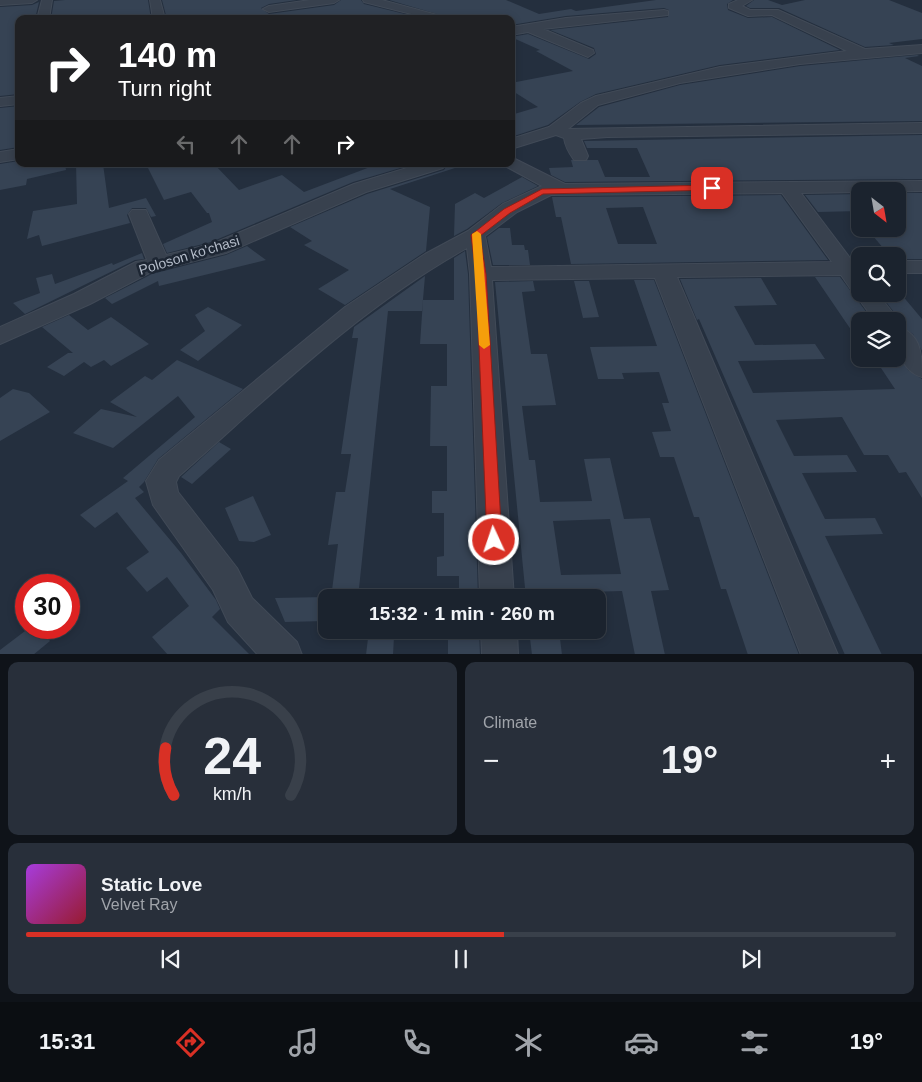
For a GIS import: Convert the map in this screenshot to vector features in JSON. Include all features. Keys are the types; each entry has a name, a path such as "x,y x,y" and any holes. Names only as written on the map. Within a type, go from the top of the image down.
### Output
{"street":[{"path":"0,1 32,0"},
{"path":"44,15 47,0"},
{"path":"155,0 158,15"},
{"path":"269,9 334,0"},
{"path":"368,0 430,15"},
{"path":"747,0 733,6 748,13 774,12 862,52"},
{"path":"515,30 566,22 664,13 647,4"},
{"path":"530,28 588,53"},
{"path":"564,133 582,107 599,99 694,75 862,52 922,49"},
{"path":"0,102 15,100"},
{"path":"515,143 564,133 617,131 922,128"},
{"path":"564,133 580,156"},
{"path":"0,157 15,155"},
{"path":"515,164 562,190"},
{"name":"Poloson ko'chasi","path":"0,336 158,262 219,249 360,188 428,167"},
{"path":"284,654 240,610 225,579 164,496 160,481 169,468 360,307 401,279 476,235 507,211 534,195 550,190 922,186"},
{"path":"787,187 851,266"},
{"path":"139,214 158,262"},
{"path":"476,235 481,274 497,589"},
{"path":"906,267 922,266"},
{"path":"481,274 851,268"},
{"path":"664,272 820,654"},
{"path":"872,302 880,312"},
{"path":"906,346 922,368"},
{"path":"499,639 500,654"}],"building":[{"path":"148,0 150,15 52,15 54,1"},
{"path":"162,0 297,0 269,4 261,8 269,14 334,5 341,0 361,0 364,4 409,15 330,15 166,15"},
{"path":"389,0 506,0 539,14 656,0 733,0 727,4 728,10 748,18 772,17 840,50 720,65 596,94 580,102 548,125 515,136 515,114 538,107 515,93 515,82 573,71 536,51 540,50 515,39 515,36 528,34 589,59 596,54 594,48 550,30 668,17 669,10 664,8 566,16 515,24 515,15 440,15"},
{"path":"754,0 768,0 782,5 805,0 889,0 922,13 922,39 889,43 894,45 865,47 779,8 750,8 746,6"},
{"path":"39,2 36,15 15,15 15,94 0,96 0,7 32,5"},
{"path":"919,56 905,58 922,66 922,121 576,125 599,107 680,85 800,66"},
{"path":"15,106 15,148 0,150 0,108"},
{"path":"922,135 922,179 565,182 551,175 549,168 573,167 571,160 598,160 605,177 650,177 637,148 587,148 584,141"},
{"path":"15,162 15,167 66,167 66,170 27,179 26,185 0,190 0,164"},
{"path":"76,167 103,167 109,208 146,198 156,216 151,217 146,208 132,208 127,215 130,223 42,246 39,235 27,239 33,211 77,204"},
{"path":"148,167 217,167 239,190 282,175 304,192 370,167 404,167 353,182 211,242 167,253 163,244 212,222 209,213 207,213 191,192 164,200"},
{"path":"446,167 458,167 390,189 430,207 426,251 345,305 318,289 349,270 304,245 312,241 290,227 367,194 444,170"},
{"path":"522,177 538,186 502,203 467,229 454,236 455,204 475,193 484,198"},
{"path":"906,193 922,193 922,259 906,259 906,247 882,247 875,238 906,238"},
{"path":"851,194 851,211 818,212 805,195"},
{"path":"781,195 828,260 571,264 561,217 556,217 552,197","holes":["643,207 657,244 618,244 606,208"]},
{"path":"499,228 510,228 512,245 524,245 525,250 528,250 530,265 493,265 487,237"},
{"path":"247,246 266,260 159,286 158,281 112,304 105,298 152,274 226,255"},
{"path":"465,251 468,274 478,589 459,589 459,576 437,576 437,557 444,556 444,513 432,513 432,491 447,491 447,446 430,446 431,386 447,386 447,344 420,344 423,300 454,300 454,258"},
{"path":"142,253 144,259 135,260 25,314 13,303 40,293 36,278 52,274 55,284 112,263 113,265"},
{"path":"425,276 422,311 388,311 359,589 332,589 338,544 328,545 336,492 345,492 351,454 341,454 358,338 352,338 354,327"},
{"path":"815,277 840,277 851,292 851,302 859,302 866,312 851,312 851,330"},
{"path":"761,278 777,305 734,306 755,345 815,344 825,359 738,361 753,393 895,389 880,367 906,366 908,370 922,379 922,498 906,472 899,473 888,455 864,455 842,417 776,420 794,456 847,455 857,472 802,473 825,519 875,518 883,534 825,536 882,654 845,654 699,319 697,320 680,279"},
{"path":"634,280 654,280 799,654 748,654 726,589 721,589 699,517 694,517 674,457 660,457 652,432 671,431 662,403 669,403 659,372 622,373 624,379 598,379 590,347 657,346"},
{"path":"533,281 535,291 522,292 531,354 547,354 556,405 522,406 529,460 535,460 540,502 592,501 584,459 610,458 624,519 650,518 669,590 651,591 665,654 635,654 622,591 606,591 606,589 525,589 495,282","holes":["610,519 621,574 561,575 553,521"]},
{"path":"574,281 589,281 599,317 583,318"},
{"path":"906,300 922,319 922,351 913,334 906,330 906,312 894,312 886,302 906,302"},
{"path":"208,307 242,325 198,361 180,350 205,331 195,315"},
{"path":"69,315 88,330 111,317 149,344 111,366 104,360 91,367 84,362 64,376 47,367 68,353 73,353 42,327"},
{"path":"177,360 243,389 158,459 139,487 144,492 135,498 181,553 216,600 220,609 212,617 249,654 167,654 152,637 189,606 167,577 147,592 126,568 149,552 117,512 95,528 80,515 128,481 123,478 195,417 178,396 113,448 73,433 101,409 137,417 110,402 145,376 152,380"},
{"path":"13,389 29,393 50,412 0,441 0,398"},
{"path":"219,442 231,449 192,484 181,477"},
{"path":"253,496 271,535 254,542 239,541 225,508"},
{"path":"318,597 318,621 285,622 275,598"},
{"path":"15,639 48,639 50,641 34,654 0,654 0,650"},
{"path":"368,639 394,639 393,654 366,654"},
{"path":"448,639 479,639 480,654 448,654"},
{"path":"530,639 560,639 562,654 532,654"}],"slow traffic":[{"path":"477,234 484,345"}],"route":[{"path":"494,540 481,274 476,235 507,211 534,195 550,190 712,188"}]}
